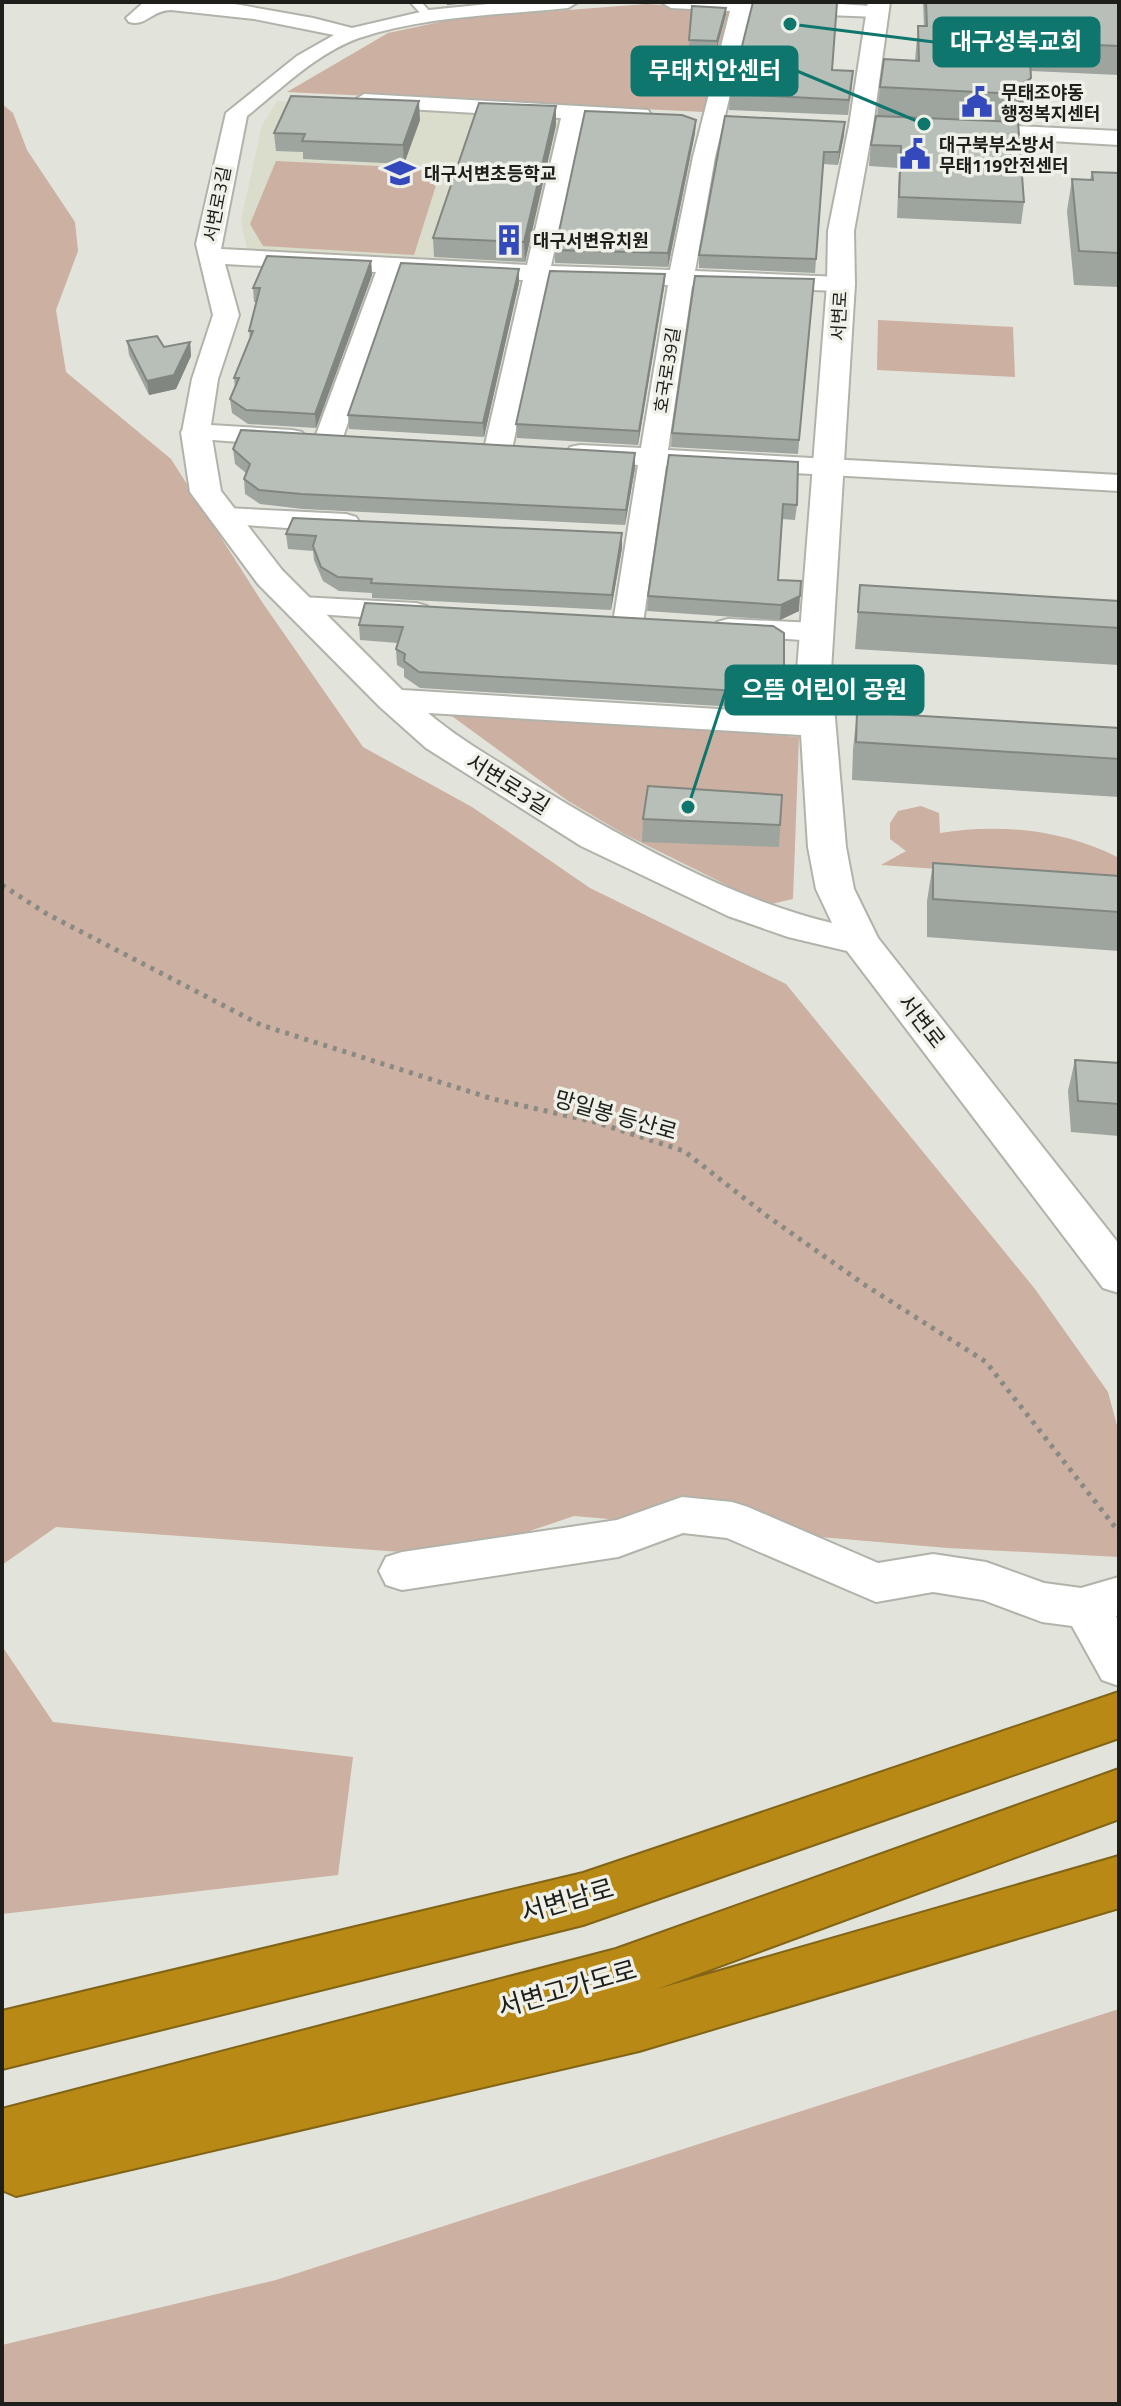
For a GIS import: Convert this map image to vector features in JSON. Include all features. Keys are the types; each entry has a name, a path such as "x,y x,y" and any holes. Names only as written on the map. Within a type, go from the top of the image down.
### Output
{"highway":[{"name":"서변남로","path":"2,2040 583,1899 1119,1715"},
{"name":"서변고가도로","path":"2,2139 616,1977 1119,1794"},
{"path":"2,2168 639,2023 1119,1882"}],"street":[{"name":"서변로3길","path":"568,2 422,9 351,34 304,60 237,113 211,223 209,256 226,315 205,379 196,432 206,492 270,577 392,700 439,740 594,838 742,907 802,928 861,942"},
{"path":"671,2 878,7"},
{"name":"서변로3길","path":"136,18 155,4 191,5 320,24 351,34"},
{"name":"호국로39길","path":"628,623 704,119 742,5"},
{"name":"서변로","path":"878,7 866,126 841,231 841,284 830,466 816,632 814,671 827,847 832,875 835,889 861,942 1119,1276"},
{"path":"256,96 287,97"},
{"path":"349,100 666,117"},
{"path":"498,449 573,112"},
{"path":"704,119 742,120"},
{"path":"937,129 1119,138"},
{"path":"209,256 538,273 841,284"},
{"path":"328,440 391,265"},
{"path":"196,432 359,441"},
{"path":"467,447 529,450"},
{"path":"560,452 1119,483"},
{"path":"226,517 370,524"},
{"path":"609,535 641,537"},
{"path":"300,606 441,613"},
{"path":"596,621 659,624"},
{"path":"706,627 816,632"},
{"path":"392,700 820,726"},
{"path":"402,1571 618,1538 682,1515 732,1520 876,1583 933,1573 986,1581 1042,1602 1096,1604 1119,1666"}],"path":[{"name":"망일봉 등산로","path":"2,885 47,914 261,1025 493,1099 595,1122 684,1151 767,1216 865,1285 986,1362 1119,1532"}],"shaded area":[{"path":"646,4 731,9 704,112 287,92 388,33 454,19"},
{"name":"대구서변초등학교","path":"277,101 561,115 529,264 247,249 241,221 262,125"},
{"path":"2,104 13,113 27,150 75,222 78,251 56,310 66,372 171,459 262,602 363,747 472,807 590,888 786,984 1035,1289 1108,1392 1119,1433 1119,1557 948,1548 574,1516 456,1556 56,1527 2,1565"},
{"path":"276,161 419,168 438,179 414,255 263,246 250,224"},
{"path":"878,320 1013,327 1015,377 877,370"},
{"path":"445,711 799,737 793,899 767,905 624,834 568,801"},
{"path":"921,806 939,813 940,833 986,829 1032,831 1098,848 1119,858 1119,882 881,865 906,851 890,839 890,823 898,811"},
{"path":"2,1646 53,1722 353,1757 338,1875 2,1914"},
{"path":"1119,2009 1119,2404 2,2404 2,2345 276,2280"}],"building":[{"path":"753,2 837,3 832,70 853,71 849,100 730,94"},
{"path":"926,2 1119,2 1119,46 1029,42 1031,78 1017,87 1017,94 880,87 884,59 919,61 918,26 927,26"},
{"path":"692,6 726,8 717,41 689,40"},
{"path":"291,96 419,101 403,145 302,141 305,134 274,133"},
{"path":"479,103 556,106 524,242 433,238"},
{"path":"585,111 682,115 696,120 668,253 555,250"},
{"path":"725,116 845,122 839,152 824,152 816,259 699,255"},
{"path":"876,116 1018,122 1024,202 899,197 901,146 871,145"},
{"path":"1092,172 1119,173 1119,253 1079,251 1072,179 1093,180"},
{"path":"267,256 371,261 315,414 246,410 230,399 239,378 234,378 253,331 249,331 260,288 253,288"},
{"path":"401,263 519,269 483,423 348,415"},
{"path":"550,271 665,274 639,431 516,424"},
{"path":"695,276 814,279 799,440 672,433"},
{"path":"157,336 164,347 190,342 174,375 147,381 127,341"},
{"path":"241,430 635,453 626,510 301,494 259,490 244,479 250,464 233,449"},
{"path":"669,455 798,462 797,505 783,504 778,580 801,581 800,596 781,605 648,596"},
{"path":"293,518 622,533 612,595 371,583 372,579 338,577 321,567 313,546 316,536 286,534"},
{"path":"860,585 1119,601 1119,628 858,612"},
{"path":"365,603 773,626 784,633 784,687 771,693 419,672 404,661 405,654 396,649 403,627 359,625"},
{"path":"857,712 1119,728 1119,759 856,742"},
{"path":"648,786 782,795 780,825 643,819"},
{"path":"933,863 1119,876 1119,912 933,899"},
{"path":"1075,1060 1119,1063 1119,1104 1078,1101"}],"place":[{"name":"대구성북교회","path":"790,24"},
{"name":"무태조야동 행정복지센터","path":"977,102"},
{"name":"무태치안센터","path":"924,124"},
{"name":"대구북부소방서 무태119안전센터","path":"915,154"},
{"name":"대구서변초등학교","path":"400,173"},
{"name":"대구서변유치원","path":"509,240"},
{"name":"으뜸 어린이 공원","path":"688,807"}]}
